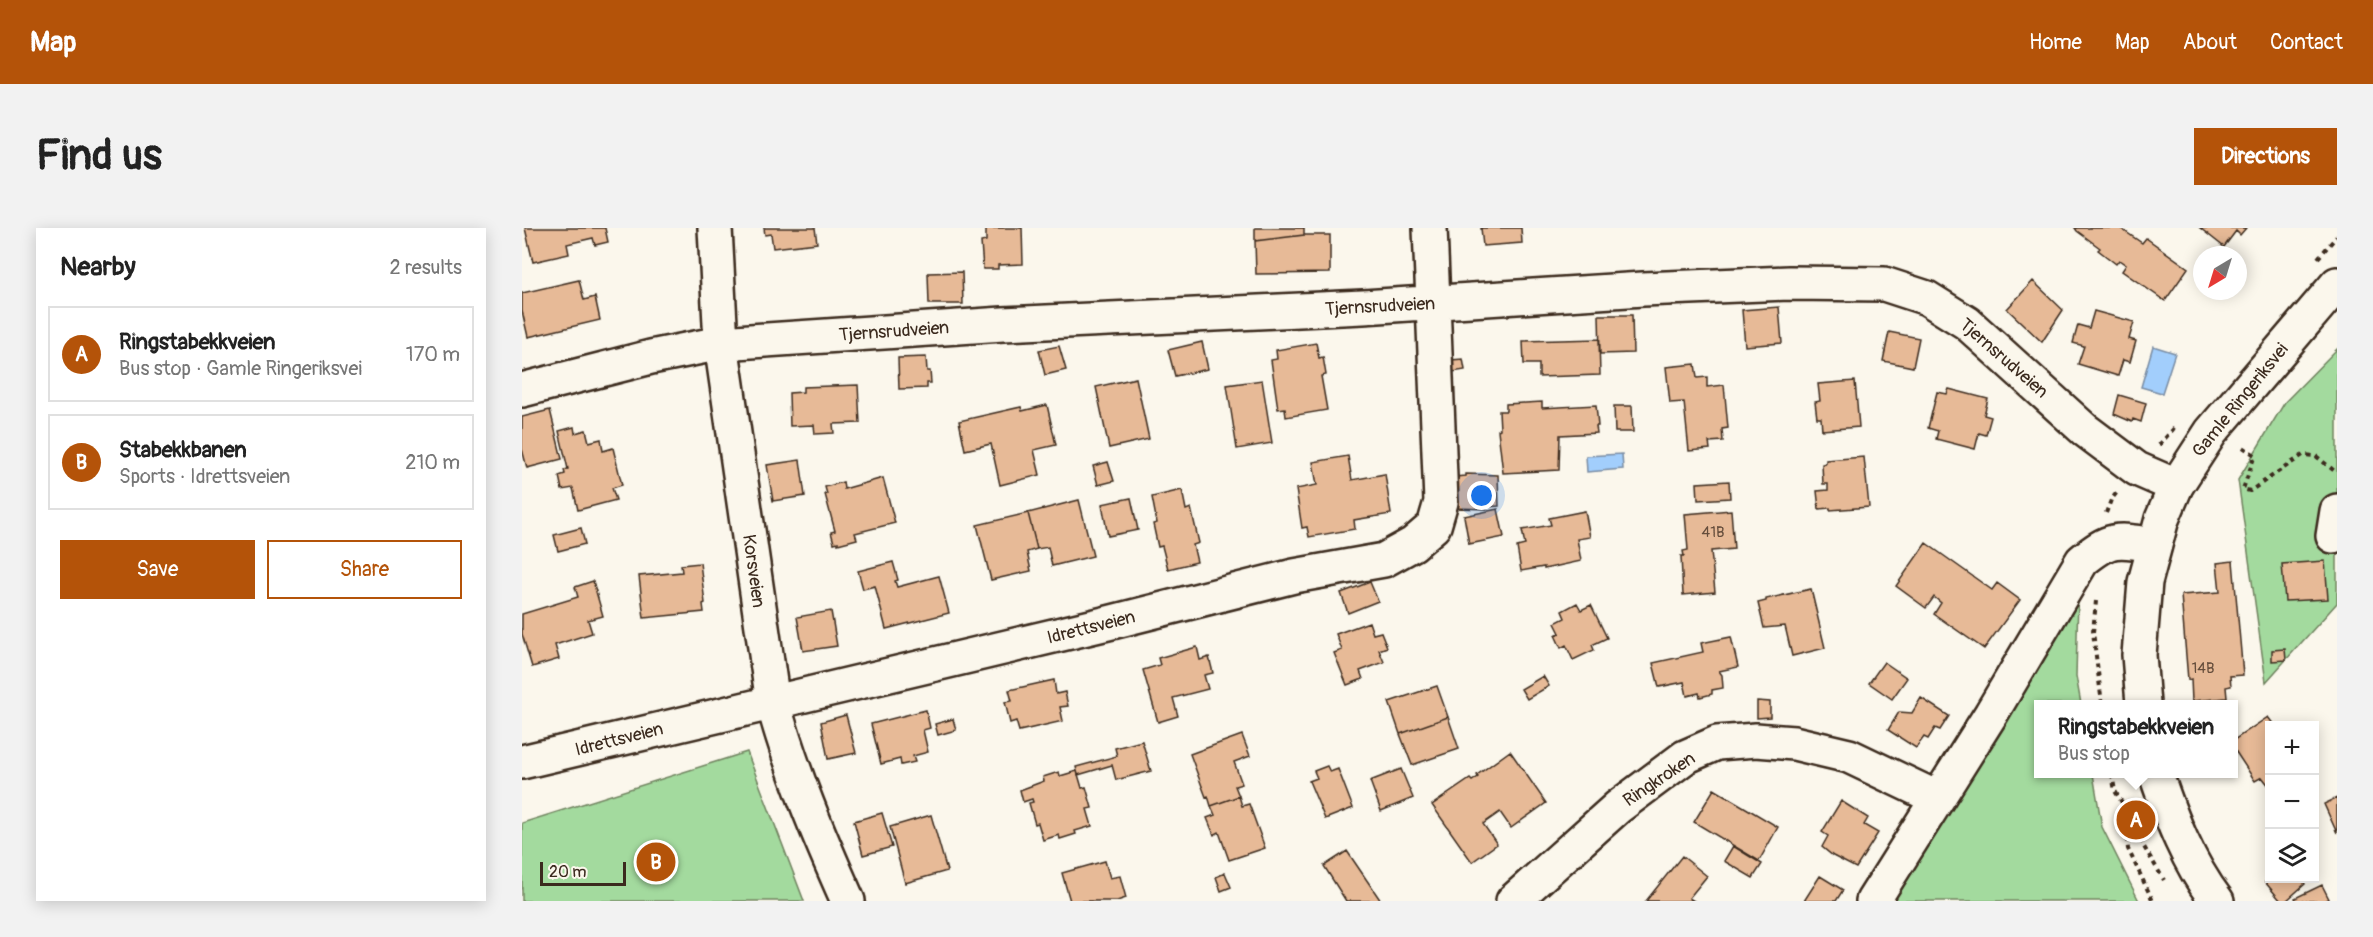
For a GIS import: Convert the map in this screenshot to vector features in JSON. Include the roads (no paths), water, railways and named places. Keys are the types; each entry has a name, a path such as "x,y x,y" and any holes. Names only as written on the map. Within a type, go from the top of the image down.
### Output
{"street":[{"name":"Korsveien","path":"715,228 721,343 773,703 786,748 810,813 848,901"},
{"name":"Idrettsveien","path":"522,762 1294,576 1384,560 1413,544 1434,526 1441,502 1431,303 1430,228"},
{"name":"Tjernsrudveien","path":"522,390 651,357 721,343 1003,324 1789,283 1884,285 1927,298 1967,324 2085,430 2137,469 2176,486"},
{"name":"Gamle Ringeriksvei","path":"2143,700 2139,655 2145,582 2154,545 2176,486 2211,432 2337,285"},
{"path":"1873,901 2082,561 2101,546 2122,540 2154,545"},
{"name":"Ringkroken","path":"1513,901 1617,807 1686,757 1717,743 1756,740 1794,744 1849,756 1937,798"},
{"path":"2157,778 2169,813 2189,857 2217,901"}],"water":[{"path":"2153,346 2175,353 2162,393 2141,387"},
{"path":"1622,454 1623,469 1587,472 1586,456"}],"place":[{"name":"Ringstabekkveien","path":"2136,820"},
{"name":"Stabekkbanen","path":"656,862"}]}
